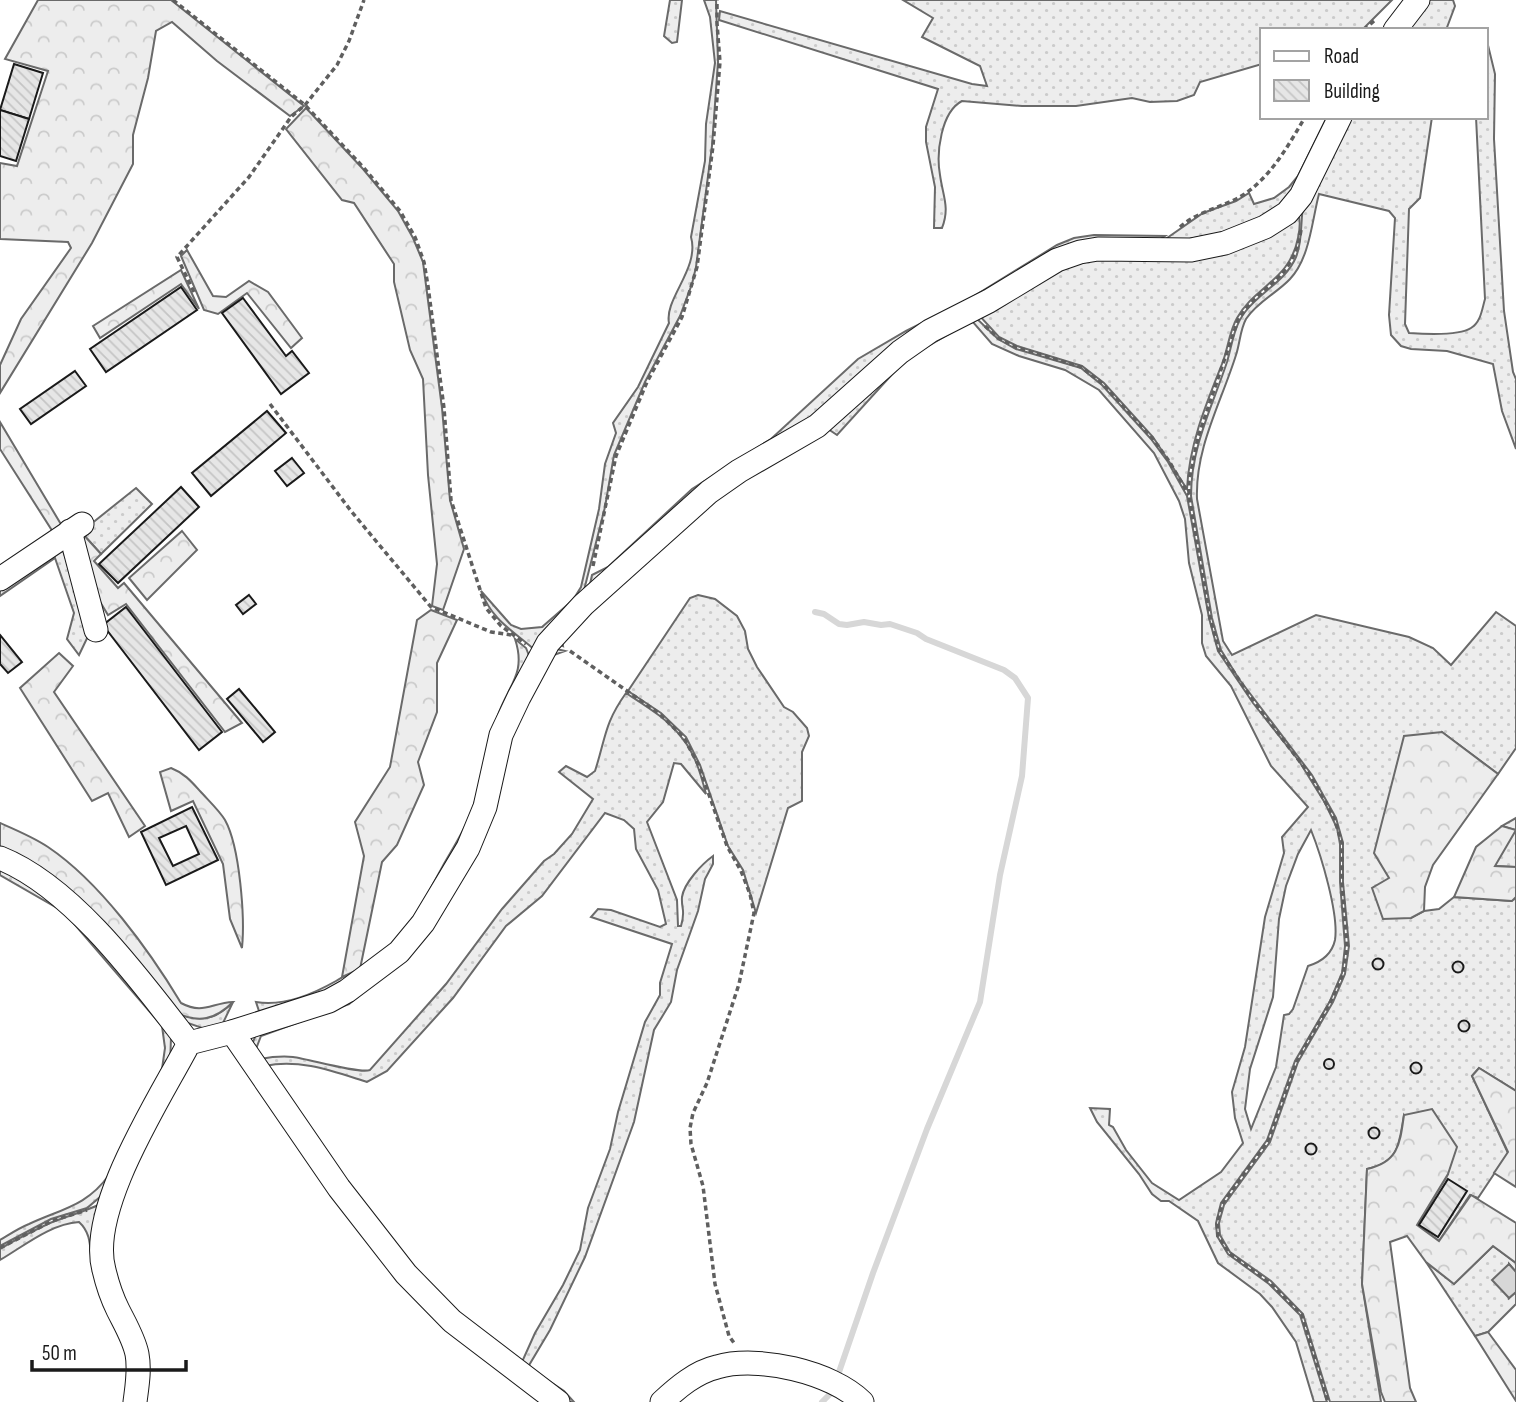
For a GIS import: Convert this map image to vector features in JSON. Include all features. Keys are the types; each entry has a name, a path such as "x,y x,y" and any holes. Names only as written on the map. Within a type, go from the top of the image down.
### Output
{"street":[{"path":"1397,28 1418,0"},
{"path":"135,1402 137,1353 116,1306 104,1270 102,1256 105,1225 115,1191 137,1139 189,1043 329,1001 376,971 411,939 437,902 479,825 501,735 544,651 583,605 709,492 739,471 817,426 900,352 930,331 1027,277 1068,256 1098,250 1191,250 1225,243 1278,220 1301,196 1339,119"},
{"path":"0,579 76,527 96,630"},
{"path":"0,858 37,877 80,914 189,1043"},
{"path":"232,1032 339,1188 399,1266 452,1321 558,1402"},
{"path":"662,1402 674,1390 701,1373 729,1364 744,1363 766,1364 806,1373 839,1385 862,1402"}],"path":[{"path":"173,0 305,105 365,168 400,211 415,237 424,262 428,286 444,408 451,500 486,608 501,626 514,636 544,651 570,651 660,715 684,737 699,766 727,846 750,894 754,913 739,984 690,1128 691,1144 703,1186 715,1284 729,1336 744,1357 744,1363"},
{"path":"194,292 177,257 249,177 291,117 305,105 337,65 364,0"},
{"path":"583,605 607,508 615,456 647,382 682,317 698,267 720,62 716,23 717,0"},
{"path":"1150,249 1188,220 1248,192 1285,151 1304,119"},
{"path":"1301,196 1301,227 1294,258 1278,279 1243,312 1232,334 1194,454 1189,496 1210,618 1219,650 1254,702 1306,768 1334,818 1342,844 1347,946 1343,974 1331,1002 1297,1061 1268,1141 1222,1204 1217,1223 1218,1236 1229,1253 1270,1283 1301,1315 1328,1402"},
{"path":"972,310 982,324 998,338 1016,347 1082,367 1103,384 1152,438 1189,496"},
{"path":"270,404 351,511 431,607 491,632 514,636"},
{"path":"0,1248 52,1221 88,1209 115,1191"}],"green space":[{"path":"38,0 171,0 304,106 290,116 217,61 172,22 156,31 148,78 133,135 133,164 92,243 0,393 0,365 21,319 71,248 68,242 0,239 0,163 17,166 48,71 5,59"},
{"path":"670,0 682,0 677,42 672,43 664,36"},
{"path":"704,0 716,0 718,62 712,146 692,284 680,316 645,382 614,455 605,507 581,602 537,652 498,618 481,591 511,625 521,629 542,627 573,600 581,587 599,509 605,464 616,433 613,423 638,387 669,323 672,304 691,260 691,237 705,161 706,124 715,63 710,17"},
{"path":"903,0 1392,0 1364,28 1260,28 1260,65 1200,82 1194,95 1177,101 1150,102 1132,98 1076,106 1022,106 962,101 949,114 940,145 939,166 945,202 942,228 934,228 935,187 926,142 926,127 938,89 719,20 720,11 972,84 987,86 980,66 922,37 933,18"},
{"path":"1424,0 1453,0 1455,6 1447,28 1402,28"},
{"path":"1488,45 1495,74 1494,139 1504,311 1516,379 1516,449 1502,411 1493,364 1447,351 1411,349 1401,346 1391,335 1389,315 1395,218 1389,211 1319,194 1306,250 1297,270 1285,284 1256,308 1244,323 1236,355 1210,426 1197,480 1197,499 1223,641 1232,655 1316,615 1409,637 1433,648 1451,665 1496,612 1516,626 1516,748 1498,774 1442,732 1389,879 1411,918 1424,911 1439,909 1454,897 1511,901 1516,897 1516,1091 1479,1068 1472,1076 1508,1153 1478,1198 1470,1195 1439,1241 1417,1225 1448,1174 1404,1115 1399,1143 1392,1156 1386,1162 1367,1169 1362,1284 1381,1402 1330,1402 1303,1314 1271,1281 1230,1252 1220,1235 1219,1223 1224,1205 1270,1142 1298,1062 1333,1002 1345,974 1349,946 1343,882 1343,843 1336,818 1312,775 1239,679 1221,650 1212,618 1191,496 1192,478 1198,444 1238,323 1251,305 1292,265 1300,242 1305,199 1344,119 1432,119 1420,198 1409,209 1405,324 1409,333 1441,334 1466,331 1477,322 1485,299 1476,119 1488,119"},
{"path":"306,108 398,211 423,262 442,408 450,500 464,549 443,610 432,606 437,564 428,475 423,379 410,350 394,282 394,264 354,203 342,200 286,129"},
{"path":"1326,119 1334,119 1295,196 1258,226 1157,245 1203,213 1236,201 1249,193 1254,204 1274,198 1298,176"},
{"path":"1298,212 1299,235 1288,264 1244,307 1234,323 1195,441 1187,489 1153,437 1104,383 1082,366 1017,346 999,337 977,313 1076,258 1153,255"},
{"path":"1094,235 1165,236 1153,244 1104,245 954,316 587,598 592,575 608,567 692,489 771,439 858,359 966,301 1057,245 1074,238"},
{"path":"187,250 213,296 226,297 249,281 268,292 302,338 291,348 247,293 218,314 204,310 181,256"},
{"path":"181,270 199,309 181,284 100,338 93,326"},
{"path":"973,315 998,339 1016,349 1081,368 1102,385 1151,439 1187,496 1209,618 1218,651 1253,703 1299,761 1337,828 1345,946 1342,973 1330,1001 1295,1061 1267,1140 1221,1203 1216,1223 1217,1236 1228,1254 1269,1284 1300,1315 1327,1402 1314,1402 1296,1342 1272,1307 1260,1294 1218,1263 1198,1221 1169,1201 1161,1201 1152,1194 1097,1122 1090,1108 1110,1109 1109,1125 1113,1127 1126,1150 1152,1183 1179,1200 1221,1172 1243,1143 1235,1118 1232,1092 1245,1047 1265,917 1284,853 1282,837 1308,807 1271,766 1231,686 1206,656 1202,643 1202,615 1189,563 1185,519 1179,501 1154,453 1099,390 1065,370 1019,356 992,344 973,322 968,323 906,359 837,435 828,429 749,475 712,501 572,627 562,640 563,646 556,643 572,623 710,497 745,472 820,430 896,360","holes":["1311,830 1332,900 1335,940 1325,957 1308,966 1293,1009 1284,1015 1276,1067 1251,1129 1245,1109 1250,1069 1273,997 1279,919 1286,886"]},
{"path":"0,422 62,526 53,532 0,449"},
{"path":"136,488 152,504 101,554 81,532"},
{"path":"182,531 197,550 147,600 129,578"},
{"path":"81,532 101,554 94,561 118,588 124,583 242,723 225,732 126,604 108,615 87,580"},
{"path":"62,548 91,630 79,655 67,639 74,613 55,558 0,596 0,588"},
{"path":"698,595 715,599 737,616 757,667 784,707 793,712 807,728 809,736 802,752 802,801 788,808 756,913 743,870 728,846 700,765 686,737 661,713 628,691 690,598"},
{"path":"431,610 457,620 437,663 437,712 418,762 424,785 397,845 382,862 360,969 342,977 364,856 355,822 390,767 417,620"},
{"path":"515,639 526,648 530,658 482,801 411,932 330,993 260,1014 256,1002 277,1003 308,995 367,963 395,941 411,920 470,816 497,718 517,671 519,662"},
{"path":"552,648 565,651 551,656 510,730 491,818 473,860 430,927 393,970 383,975 349,1004 261,1036 256,1049 260,1059 293,1057 345,1068 370,1070 446,984 502,909 572,834 593,799 559,772 566,766 587,777 595,771 609,722 626,693 656,713 676,731 694,757 706,794 681,764 674,763 663,802 647,822 677,900 678,926 681,926 682,921 682,897 686,886 713,856 713,864 705,879 698,911 677,970 671,1002 654,1030 634,1122 585,1257 550,1330 528,1367 564,1391 574,1402 565,1402 557,1396 449,1311 414,1277 360,1209 252,1057 251,1048 256,1034 327,1008 354,994 408,948 437,912 482,828 492,801 510,725","holes":["605,813 624,820 634,829 636,849 658,890 666,924 660,927 611,910 598,909 591,917 672,944 660,983 660,995 645,1022 618,1112 610,1149 588,1208 580,1250 522,1362 455,1311 427,1285 334,1166 265,1066 304,1065 367,1082 387,1071 453,998 506,926 542,896"]},
{"path":"59,653 73,666 54,692 145,826 129,837 108,793 92,801 20,688"},
{"path":"1442,732 1498,774 1433,865 1425,887 1424,911 1411,918 1383,919 1372,888 1389,878 1374,853 1404,736"},
{"path":"171,768 187,778 213,805 225,820 230,832 240,883 242,948 230,919 223,864 193,801 171,811 160,772"},
{"path":"1516,818 1516,867 1494,866 1515,830 1502,826"},
{"path":"0,823 48,847 86,879 139,940 181,1003 201,1008 233,1002 220,1013 206,1018 192,1018 176,1013 0,848"},
{"path":"1502,826 1516,830 1495,866 1516,867 1516,897 1512,901 1454,897 1476,847"},
{"path":"17,855 185,1016 211,1017 233,1002 223,1023 205,1029 182,1021"},
{"path":"0,865 73,914 171,1037 170,1067 107,1191 87,1208 51,1219 0,1246 0,1240 11,1233 73,1206 101,1185 109,1175 162,1069 165,1048 162,1026 64,912 0,875"},
{"path":"1479,1068 1516,1091 1516,1187 1494,1173 1508,1152 1472,1076"},
{"path":"1432,1109 1457,1147 1448,1174 1417,1225 1439,1241 1471,1195 1516,1223 1516,1263 1493,1246 1454,1284 1426,1262 1407,1236 1390,1242 1410,1388 1416,1402 1385,1402 1362,1284 1367,1169 1386,1162 1392,1156 1399,1143 1404,1115"},
{"path":"107,1201 100,1230 128,1353 91,1255 87,1233 79,1222 48,1231 0,1260 0,1249 12,1242 50,1223"},
{"path":"1493,1246 1516,1263 1516,1272 1509,1264 1509,1298 1516,1292 1516,1304 1488,1332 1475,1336 1426,1262 1454,1284"},
{"path":"1488,1332 1516,1370 1516,1401 1475,1336"}],"shaded area":[{"path":"1509,1264 1516,1272 1516,1292 1509,1298 1492,1280"}],"building":[{"path":"14,64 43,73 29,119 0,110"},
{"path":"0,110 29,119 16,161 0,156"},
{"path":"181,287 197,310 106,372 90,349"},
{"path":"243,298 286,356 292,351 309,373 281,394 222,313"},
{"path":"75,371 86,386 31,424 20,409"},
{"path":"267,411 286,433 211,496 192,473"},
{"path":"292,458 304,473 287,486 275,471"},
{"path":"181,487 199,507 118,583 99,564"},
{"path":"249,595 256,604 243,614 236,605"},
{"path":"126,607 222,732 199,750 103,625"},
{"path":"0,635 22,662 8,673 0,664"},
{"path":"239,689 275,732 263,742 227,699"},
{"path":"192,807 218,860 166,885 141,832","holes":["186,826 199,854 173,866 159,838"]},
{"path":"1378,959 1382,960 1382,968 1378,969 1374,968 1373,964 1374,960"},
{"path":"1458,962 1462,963 1462,971 1458,972 1454,971 1453,967 1454,963"},
{"path":"1464,1021 1468,1022 1468,1030 1464,1031 1460,1030 1459,1026 1460,1022"},
{"path":"1329,1059 1333,1060 1333,1068 1329,1069 1325,1068 1324,1064 1325,1060"},
{"path":"1416,1063 1420,1064 1420,1072 1416,1073 1412,1072 1411,1068 1412,1064"},
{"path":"1374,1128 1378,1129 1378,1137 1374,1138 1370,1137 1369,1133 1370,1129"},
{"path":"1311,1144 1315,1145 1315,1153 1311,1154 1307,1153 1306,1149 1307,1145"},
{"path":"1448,1179 1467,1191 1438,1237 1419,1225"}],"waterway":[{"path":"815,612 824,614 839,624 890,624 917,633 1004,670 1015,678 1028,698 1022,776 1000,875 980,1002 927,1129 838,1375"},
{"path":"822,1402 832,1392"}]}
